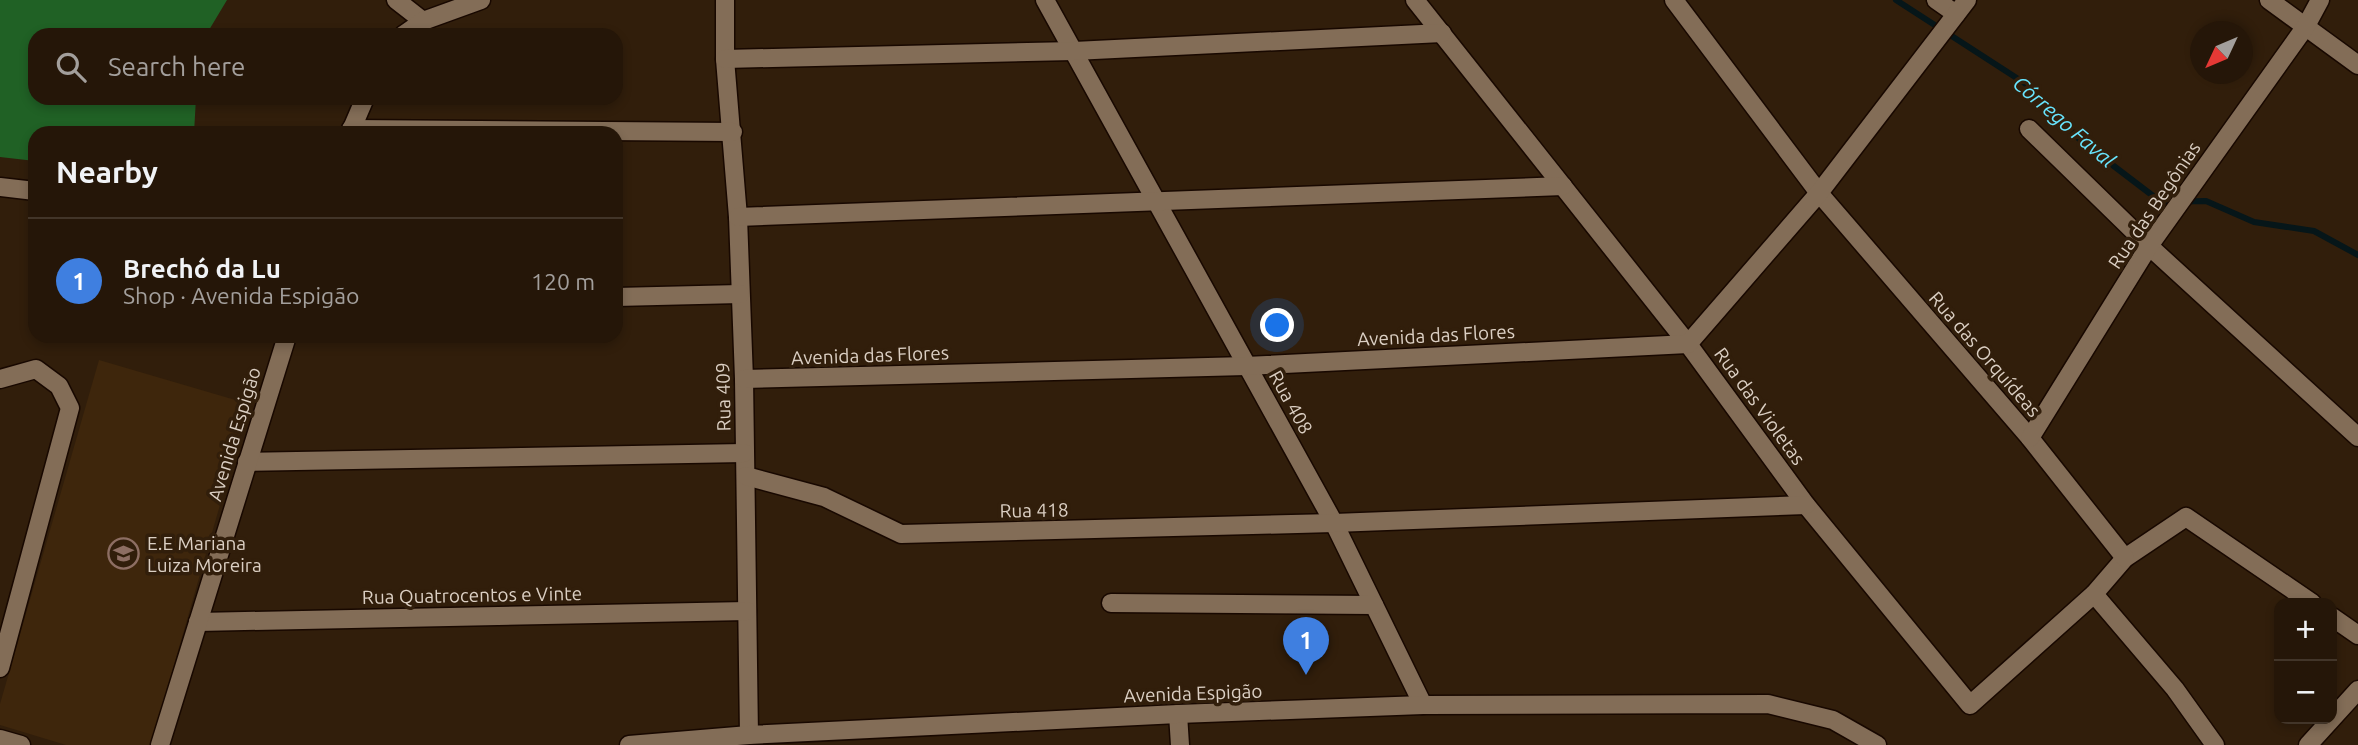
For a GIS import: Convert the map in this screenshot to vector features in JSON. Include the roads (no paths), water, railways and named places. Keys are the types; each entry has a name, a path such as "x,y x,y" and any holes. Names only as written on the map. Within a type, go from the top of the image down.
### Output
{"street":[{"path":"396,0 423,21"},
{"path":"413,28 423,21 481,0"},
{"name":"Rua 409","path":"725,0 725,59 733,132 744,379 749,735"},
{"name":"Rua 408","path":"1045,0 1334,523 1423,705"},
{"name":"Rua das Violetas","path":"1415,0 1688,344 1806,505 1970,705 2094,594 2125,558"},
{"name":"Rua das Orquídeas","path":"1674,0 1818,193 2030,438 2125,558"},
{"path":"1688,344 1818,193 1962,7 1936,0"},
{"path":"2269,0 2358,65"},
{"name":"Rua das Begônias","path":"2030,438 2149,246 2306,26 2320,0"},
{"path":"725,59 1074,51 1442,33"},
{"path":"353,126 362,105"},
{"path":"2029,130 2149,246 2358,437"},
{"path":"623,132 733,132"},
{"path":"0,187 28,190"},
{"path":"738,218 1155,200 1563,187"},
{"path":"623,297 740,294"},
{"name":"Avenida Espigão","path":"160,745 285,343"},
{"name":"Avenida das Flores","path":"744,379 1246,366 1688,344"},
{"path":"0,379 36,369 59,386 70,408 0,668"},
{"path":"247,462 744,453"},
{"name":"Rua 418","path":"746,475 824,498 901,534 1334,523 1806,505"},
{"path":"2125,558 2186,517 2305,598"},
{"path":"2094,594 2175,689 2215,745"},
{"path":"1111,603 1374,605"},
{"name":"Rua Quatrocentos e Vinte","path":"198,622 747,611"},
{"path":"2337,620 2358,635"},
{"path":"2308,745 2358,690"},
{"name":"Avenida Espigão","path":"629,745 749,735 1423,705 1768,704 1833,720 1877,745"},
{"path":"1178,714 1180,745"},
{"path":"0,739 21,745"}],"waterway":[{"name":"Córrego Faval","path":"1896,0 2029,86 2081,141 2161,202 2206,201 2254,222 2314,231 2358,255"}],"place":[{"name":"E.E Mariana Luiza Moreira","path":"124,554"},
{"name":"Brechó da Lu","path":"1306,675"}]}
